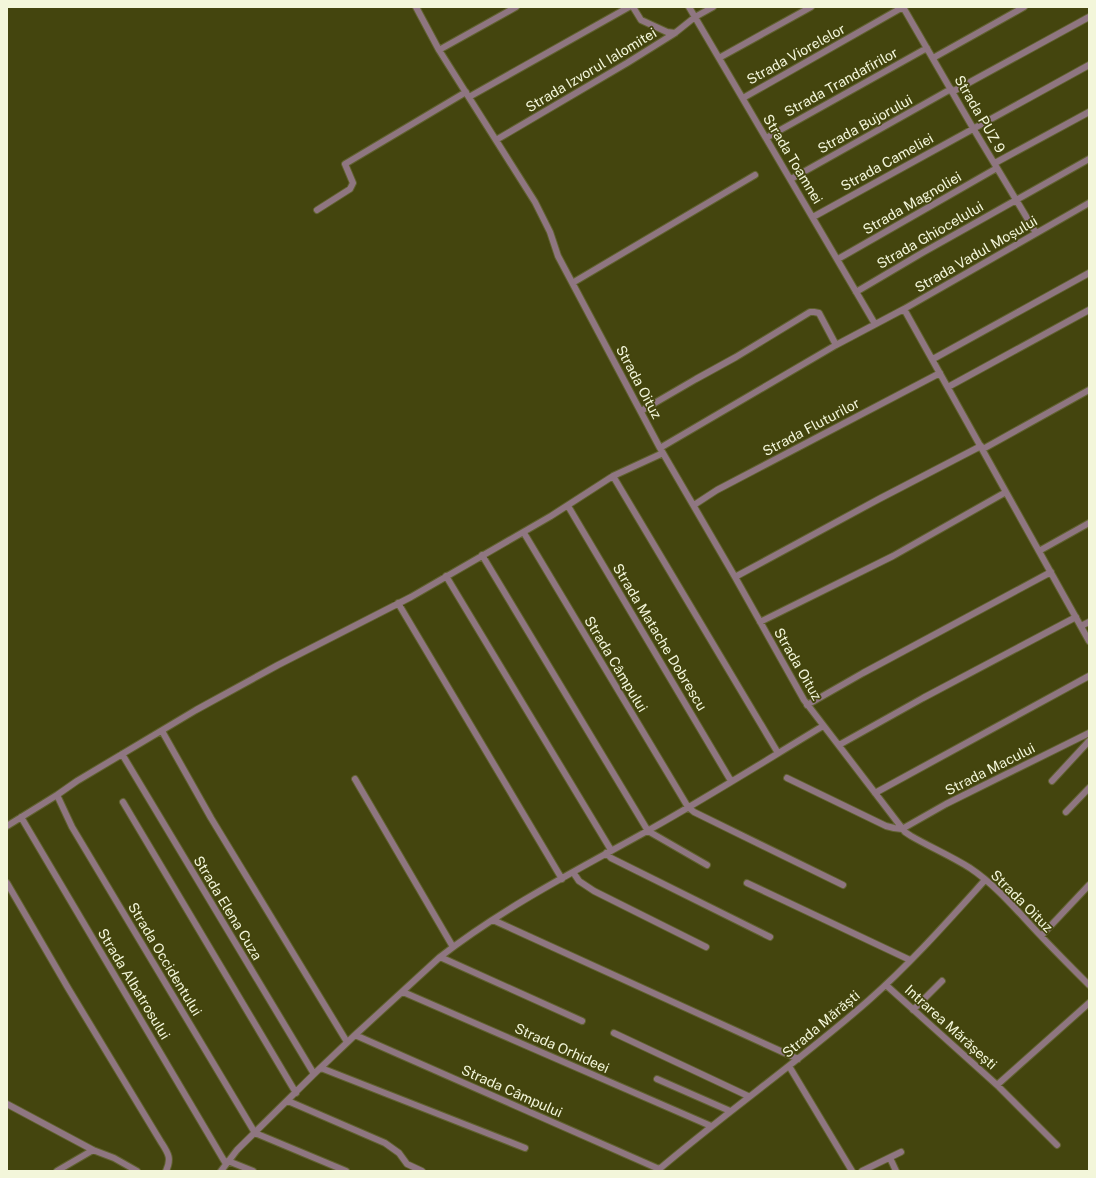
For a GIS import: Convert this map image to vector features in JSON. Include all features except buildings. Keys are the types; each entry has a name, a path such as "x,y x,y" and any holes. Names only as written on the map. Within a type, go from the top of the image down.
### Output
{"street":[{"name":"Strada Oituz","path":"416,7 439,50 534,202 550,232 558,256 574,282 662,450 807,705 902,828 911,836 971,868 1008,901 1089,985"},
{"path":"439,50 516,7"},
{"path":"317,210 350,189 352,186 353,183 345,164 467,94 629,7"},
{"path":"633,7 641,20 667,32 675,33"},
{"name":"Strada Toamnei","path":"689,7 875,324"},
{"name":"Strada Izvorul Ialomitei","path":"496,140 628,63 675,33 695,17 713,7"},
{"path":"720,58 811,7"},
{"name":"Strada PUZ 9","path":"903,7 1036,233"},
{"name":"Strada Viorelelor","path":"742,98 903,7"},
{"path":"933,58 1024,7"},
{"name":"Strada Bujorului","path":"791,179 952,90 1089,17"},
{"name":"Strada Trandafirilor","path":"766,138 927,48"},
{"name":"Strada Cameliei","path":"813,217 1089,65"},
{"name":"Strada Magnoliei","path":"838,259 1089,112"},
{"name":"Strada Ghiocelului","path":"856,292 1089,159"},
{"path":"574,282 755,176"},
{"name":"Strada Vadul Moșului","path":"7,826 77,781 196,710 278,665 398,603 524,532 568,506 612,476 662,450 836,345 904,309 1089,203"},
{"path":"933,359 1089,273"},
{"path":"904,309 1089,641"},
{"path":"948,387 1089,310"},
{"path":"642,411 810,312 819,313 836,345"},
{"name":"Strada Fluturilor","path":"694,505 717,490 940,373"},
{"path":"735,577 879,499 982,448 1089,390"},
{"path":"612,476 778,753"},
{"path":"760,622 893,556 1006,492"},
{"name":"Strada Matache Dobrescu","path":"568,506 731,781"},
{"path":"1039,551 1089,523"},
{"name":"Strada Câmpului","path":"524,532 688,807"},
{"path":"482,555 648,831 707,864"},
{"path":"807,705 863,673 1051,572"},
{"path":"446,576 611,858 770,937"},
{"path":"398,603 562,879"},
{"path":"839,745 923,698 1076,617"},
{"path":"1081,626 1089,622"},
{"path":"875,793 1089,676"},
{"path":"221,1171 227,1162 347,1042 440,957 453,947 493,920 608,851 648,831 823,726"},
{"path":"162,731 211,818 347,1042"},
{"name":"Strada Macului","path":"902,828 946,804 1089,733"},
{"path":"1052,781 1089,741"},
{"name":"Strada Elena Cuza","path":"122,754 314,1074"},
{"path":"787,778 886,826 902,828"},
{"path":"355,779 453,947"},
{"path":"1066,812 1089,788"},
{"name":"Strada Occidentului","path":"57,795 72,827 256,1133"},
{"path":"123,802 296,1093"},
{"path":"688,807 701,815 843,885"},
{"name":"Strada Albatrosului","path":"22,817 227,1162"},
{"path":"573,872 579,881 594,891 706,947"},
{"name":"Strada Mărăști","path":"658,1170 748,1096 798,1059 886,985 985,880"},
{"path":"7,883 75,1000 162,1142 170,1159 166,1171"},
{"path":"747,883 910,960"},
{"path":"1041,936 1089,885"},
{"path":"493,920 798,1059"},
{"path":"440,957 582,1021"},
{"path":"913,1010 942,981"},
{"name":"Intrarea Mărășești","path":"886,985 997,1085 1089,1003"},
{"name":"Strada Orhideei","path":"403,992 711,1126"},
{"path":"614,1033 748,1096"},
{"name":"Strada Câmpului","path":"355,1035 658,1170"},
{"path":"789,1066 852,1171"},
{"path":"321,1068 525,1148"},
{"path":"657,1079 730,1111"},
{"path":"997,1085 1057,1145"},
{"path":"7,1099 9,1105 93,1150 114,1158 137,1171"},
{"path":"288,1101 385,1143 399,1153 407,1164 422,1171"},
{"path":"256,1133 346,1171"},
{"path":"57,1171 93,1150"},
{"path":"862,1171 900,1152"},
{"path":"890,1158 896,1171"},
{"path":"227,1162 253,1171"}]}
